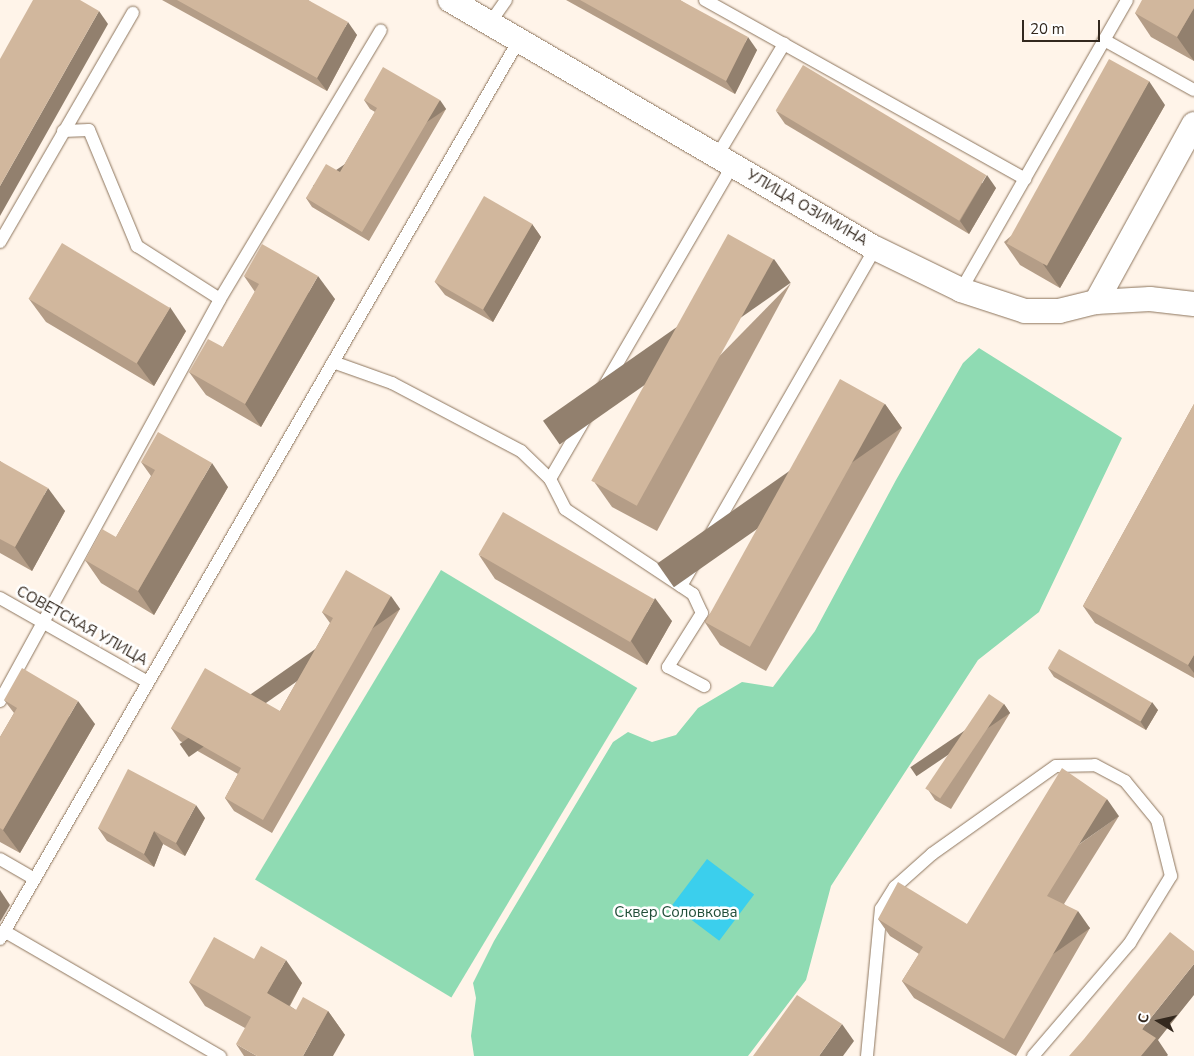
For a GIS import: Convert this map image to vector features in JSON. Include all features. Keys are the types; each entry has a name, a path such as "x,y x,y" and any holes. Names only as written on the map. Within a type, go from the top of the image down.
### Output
{"street":[{"name":"УЛИЦА ОЗИМИНА","path":"450,0 875,248 961,290 1025,311 1059,311 1096,302 1150,299 1194,304"},
{"path":"1096,302 1194,124"}],"lane":[{"path":"490,24 506,0"},
{"path":"705,0 1025,179"},
{"path":"961,290 1128,0"},
{"path":"0,242 133,13"},
{"path":"0,701 45,623 220,299 381,30"},
{"path":"220,1056 2,935 519,40"},
{"path":"1104,40 1194,90"},
{"path":"550,479 725,160 784,44"},
{"path":"63,131 89,130 137,246 220,299"},
{"path":"681,586 875,248"},
{"path":"333,362 392,382 521,451 550,479 564,508 693,594 702,613 668,667 704,686"},
{"name":"СОВЕТСКАЯ УЛИЦА","path":"0,598 148,682"},
{"path":"867,1056 881,908 895,887 932,854 1056,766 1095,765 1125,781 1157,820 1171,876 1130,943 1033,1056"},
{"path":"0,859 34,879"}],"green space":[{"name":"Сквер Соловкова","path":"979,348 1122,438 1039,612 978,660 831,886 806,980 748,1056 474,1056 471,1036 476,998 473,983 494,941 613,742 628,732 652,742 676,735 698,708 742,682 773,687 815,631 896,480 963,363"},
{"path":"441,570 637,688 451,997 255,879"}],"water":[{"path":"707,859 754,895 719,941 672,905"}],"building":[{"path":"33,0 80,0 99,11 0,186 0,59"},
{"path":"177,0 308,0 348,22 317,78"},
{"path":"580,0 680,0 748,37 726,81"},
{"path":"1142,0 1194,0 1194,8 1177,37 1135,13"},
{"path":"1109,59 1149,81 1047,266 1007,244"},
{"path":"803,65 986,175 959,221 776,110"},
{"path":"383,67 440,100 362,232 306,198 326,164 340,172 377,108 364,100"},
{"path":"484,196 532,224 483,310 434,282"},
{"path":"728,234 773,259 637,506 591,481"},
{"path":"62,243 170,308 137,364 29,299"},
{"path":"262,244 318,276 245,404 189,372 208,339 223,347 259,284 244,276"},
{"path":"840,379 885,404 750,647 705,622"},
{"path":"1194,404 1194,655 1188,665 1083,606"},
{"path":"158,432 212,463 138,591 85,560 102,529 116,537 155,470 141,462"},
{"path":"0,461 48,488 15,547 0,539"},
{"path":"503,512 655,600 630,642 479,554"},
{"path":"346,570 391,596 263,820 225,798 241,768 171,728 205,668 280,711 333,618 322,612"},
{"path":"1059,649 1152,702 1141,722 1048,668"},
{"path":"22,668 78,701 3,830 0,828 0,737 17,708 4,700"},
{"path":"989,694 1004,704 940,799 925,789"},
{"path":"1062,768 1107,799 1047,896 1078,911 1004,1039 902,981 923,947 878,919 898,882 967,924"},
{"path":"128,769 196,805 176,843 154,831 144,854 98,828"},
{"path":"1170,932 1194,951 1194,964 1142,1029 1156,1038 1141,1056 1069,1056 1084,1039"},
{"path":"214,937 254,959 261,946 286,960 267,993 296,1010 303,997 328,1011 303,1056 257,1056 236,1044 251,1017 189,982"},
{"path":"797,995 842,1024 819,1056 753,1056"}]}
